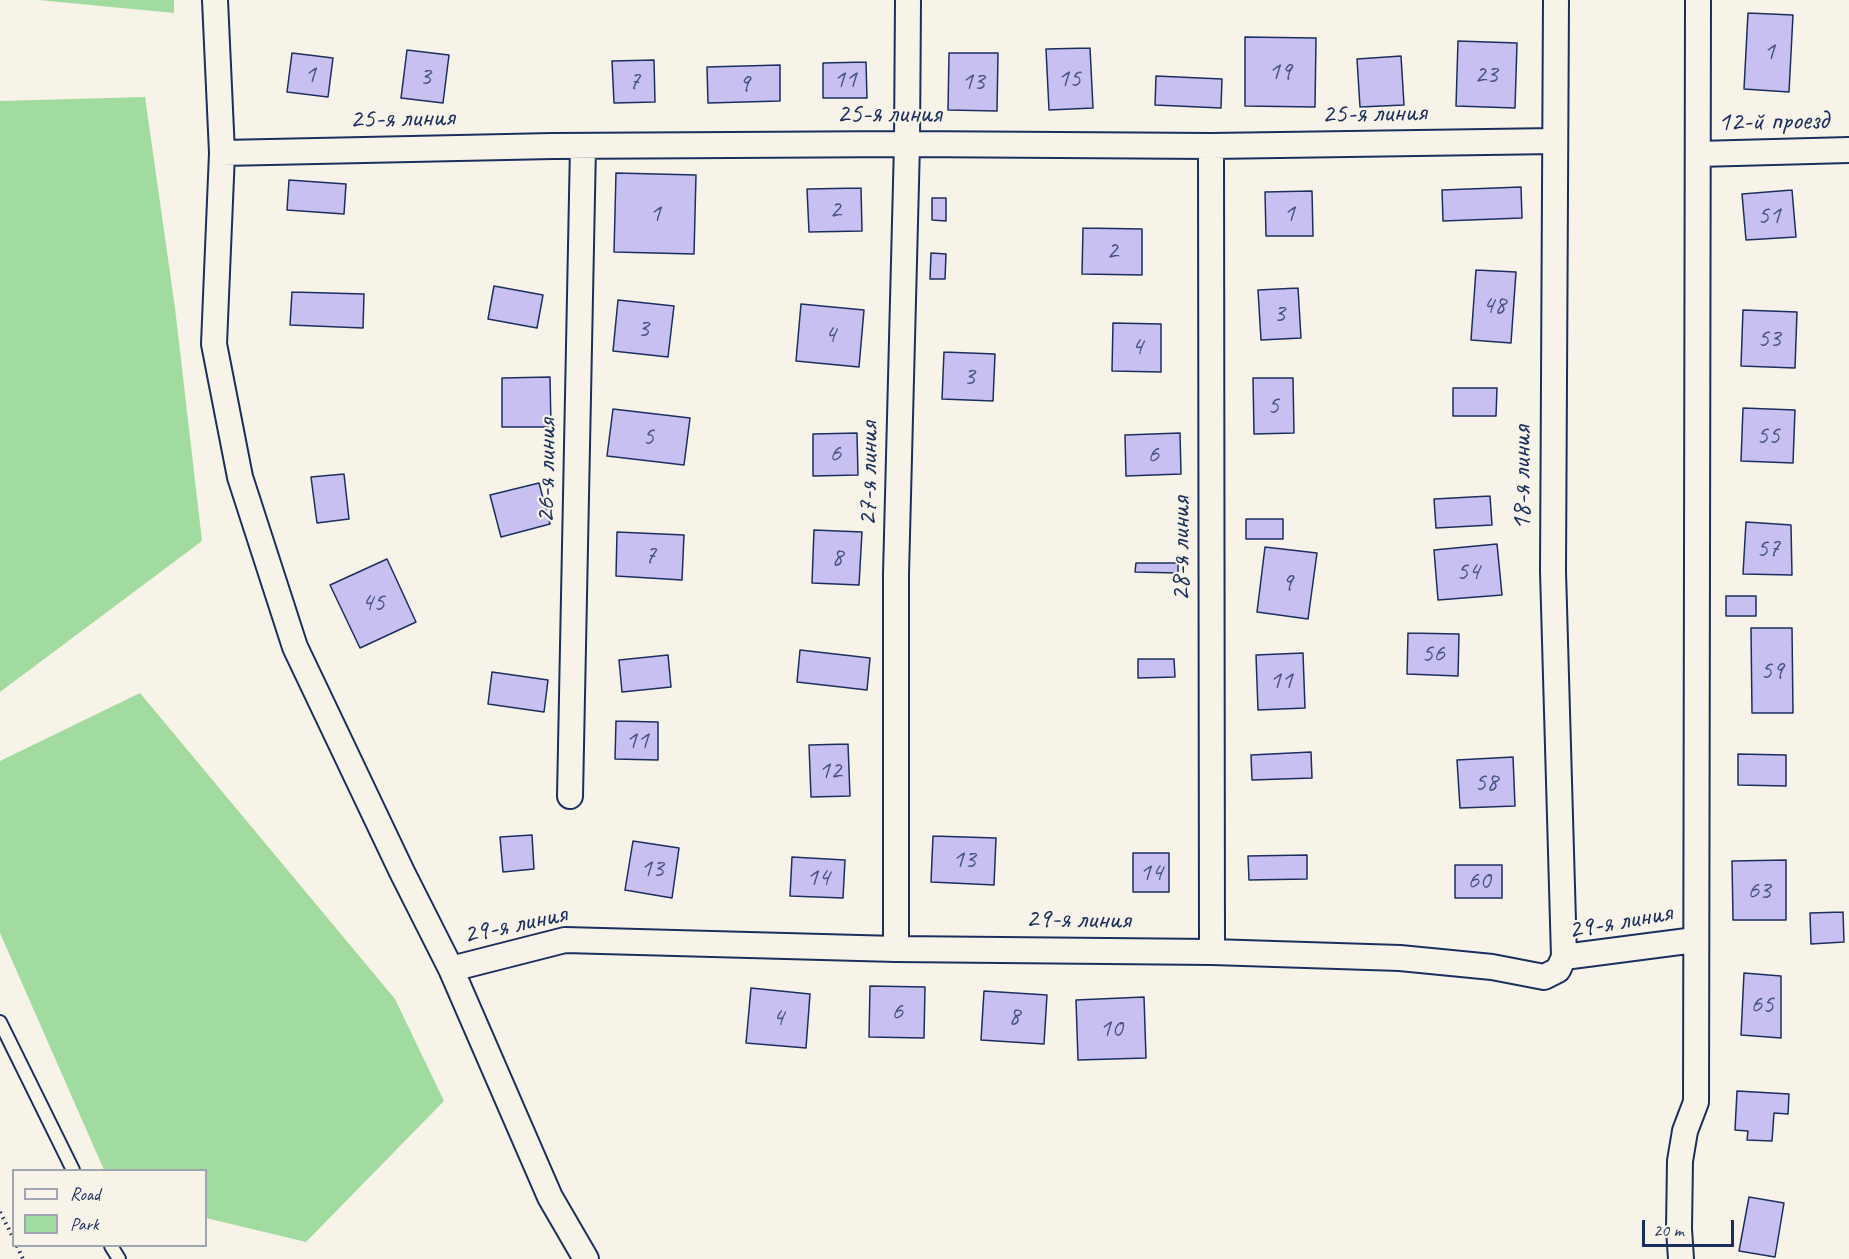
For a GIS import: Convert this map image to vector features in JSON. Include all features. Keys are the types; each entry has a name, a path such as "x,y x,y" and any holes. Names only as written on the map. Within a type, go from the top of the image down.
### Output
{"street":[{"path":"215,0 222,153 214,344 240,477 296,647 402,872 451,969 550,1197 586,1259"},
{"name":"27-я линия","path":"896,949 896,574 907,144 908,0"},
{"name":"18-я линия","path":"1556,0 1552,571 1564,957"},
{"path":"1682,1259 1679,1229 1680,1161 1685,1131 1696,1102 1698,0"},
{"name":"25-я линия","path":"222,153 583,146 907,144 1211,146 1555,141"},
{"name":"26-я линия","path":"570,796 583,146"},
{"name":"28-я линия","path":"1211,146 1212,952"},
{"name":"12-й проезд","path":"1698,154 1849,150"},
{"name":"29-я линия","path":"451,969 565,940 896,949 1212,952 1400,958 1492,967 1544,977 1558,970 1564,957 1695,940"}],"lane":[{"path":"0,1022 72,1169"}],"path":[{"path":"0,1212 12,1235"}],"green space":[{"path":"38,0 174,0 174,13"},
{"path":"145,97 175,308 202,541 0,692 0,101"},
{"path":"140,693 395,999 444,1101 306,1242 207,1218 207,1169 104,1169 0,933 0,761"}],"building":[{"path":"1748,13 1793,15 1789,92 1744,89"},
{"path":"1245,37 1316,38 1315,107 1245,106"},
{"path":"1458,41 1517,43 1515,108 1456,106"},
{"path":"1090,48 1093,108 1049,110 1046,49"},
{"path":"407,50 449,55 443,103 401,98"},
{"path":"292,53 333,58 328,97 287,92"},
{"path":"949,53 998,53 997,111 948,110"},
{"path":"1401,56 1404,105 1360,107 1357,59"},
{"path":"654,60 655,102 614,103 612,61"},
{"path":"866,62 867,98 823,98 823,63"},
{"path":"780,65 780,101 708,103 707,67"},
{"path":"1156,76 1222,79 1221,108 1155,105"},
{"path":"616,173 696,175 694,254 614,252"},
{"path":"289,180 346,184 344,214 287,210"},
{"path":"1521,187 1522,218 1443,221 1442,190"},
{"path":"861,188 862,231 809,232 807,189"},
{"path":"1792,190 1796,237 1746,240 1742,194"},
{"path":"1312,191 1313,236 1266,236 1265,192"},
{"path":"932,198 946,198 946,221 932,220"},
{"path":"1083,228 1142,229 1142,275 1082,274"},
{"path":"931,253 946,254 945,279 930,279"},
{"path":"1476,270 1516,272 1511,343 1471,340"},
{"path":"494,286 543,295 537,328 488,319"},
{"path":"1298,288 1301,338 1261,340 1258,290"},
{"path":"292,292 364,294 363,328 290,325"},
{"path":"618,300 674,306 668,357 613,351"},
{"path":"801,304 864,310 859,367 796,361"},
{"path":"1743,310 1797,312 1795,368 1741,366"},
{"path":"1113,323 1161,324 1161,372 1112,371"},
{"path":"944,352 995,354 993,401 942,399"},
{"path":"550,377 551,427 502,427 502,378"},
{"path":"1253,378 1293,378 1294,433 1254,434"},
{"path":"1453,388 1497,388 1496,416 1453,416"},
{"path":"1743,408 1795,410 1793,463 1741,461"},
{"path":"613,409 690,418 684,465 607,456"},
{"path":"857,433 858,475 813,476 813,434"},
{"path":"1180,433 1181,474 1126,476 1125,435"},
{"path":"344,474 349,519 317,523 311,477"},
{"path":"539,483 550,524 501,537 490,495"},
{"path":"1490,496 1492,525 1436,528 1434,499"},
{"path":"1246,519 1283,519 1283,539 1246,539"},
{"path":"1746,522 1791,525 1792,575 1743,574"},
{"path":"814,530 862,532 859,585 812,583"},
{"path":"617,532 684,535 682,580 616,576"},
{"path":"1497,544 1502,595 1438,600 1434,550"},
{"path":"1265,547 1317,553 1308,619 1257,612"},
{"path":"387,559 416,622 360,648 330,585"},
{"path":"1136,563 1178,563 1178,573 1135,572"},
{"path":"1726,596 1756,596 1756,616 1726,616"},
{"path":"1751,628 1792,628 1793,713 1752,713"},
{"path":"1408,633 1459,634 1458,676 1407,674"},
{"path":"800,650 870,658 867,690 797,682"},
{"path":"1303,653 1305,708 1258,710 1256,655"},
{"path":"668,655 671,687 622,692 619,660"},
{"path":"1138,659 1174,659 1175,677 1138,678"},
{"path":"492,672 548,680 544,712 488,704"},
{"path":"616,721 658,722 658,760 615,759"},
{"path":"848,744 850,796 811,797 809,745"},
{"path":"1311,752 1312,778 1252,780 1251,755"},
{"path":"1738,754 1786,755 1786,786 1738,785"},
{"path":"1513,757 1515,806 1460,808 1457,760"},
{"path":"532,835 534,869 503,872 500,837"},
{"path":"933,836 996,838 994,885 931,882"},
{"path":"633,841 679,848 672,898 625,890"},
{"path":"1133,853 1169,853 1169,892 1133,892"},
{"path":"1307,855 1307,879 1249,880 1248,856"},
{"path":"792,857 845,860 843,898 790,896"},
{"path":"1786,860 1786,920 1733,920 1732,861"},
{"path":"1455,865 1502,865 1502,898 1455,898"},
{"path":"1843,912 1844,942 1811,944 1810,913"},
{"path":"1744,973 1781,976 1781,1038 1741,1035"},
{"path":"870,986 925,987 924,1038 869,1037"},
{"path":"751,988 810,994 806,1048 746,1043"},
{"path":"984,991 1047,995 1044,1044 981,1040"},
{"path":"1144,997 1146,1058 1078,1060 1076,1000"},
{"path":"1737,1091 1789,1094 1788,1114 1774,1113 1772,1141 1747,1140 1748,1131 1735,1130"},
{"path":"1749,1197 1784,1203 1775,1257 1739,1251"}]}
